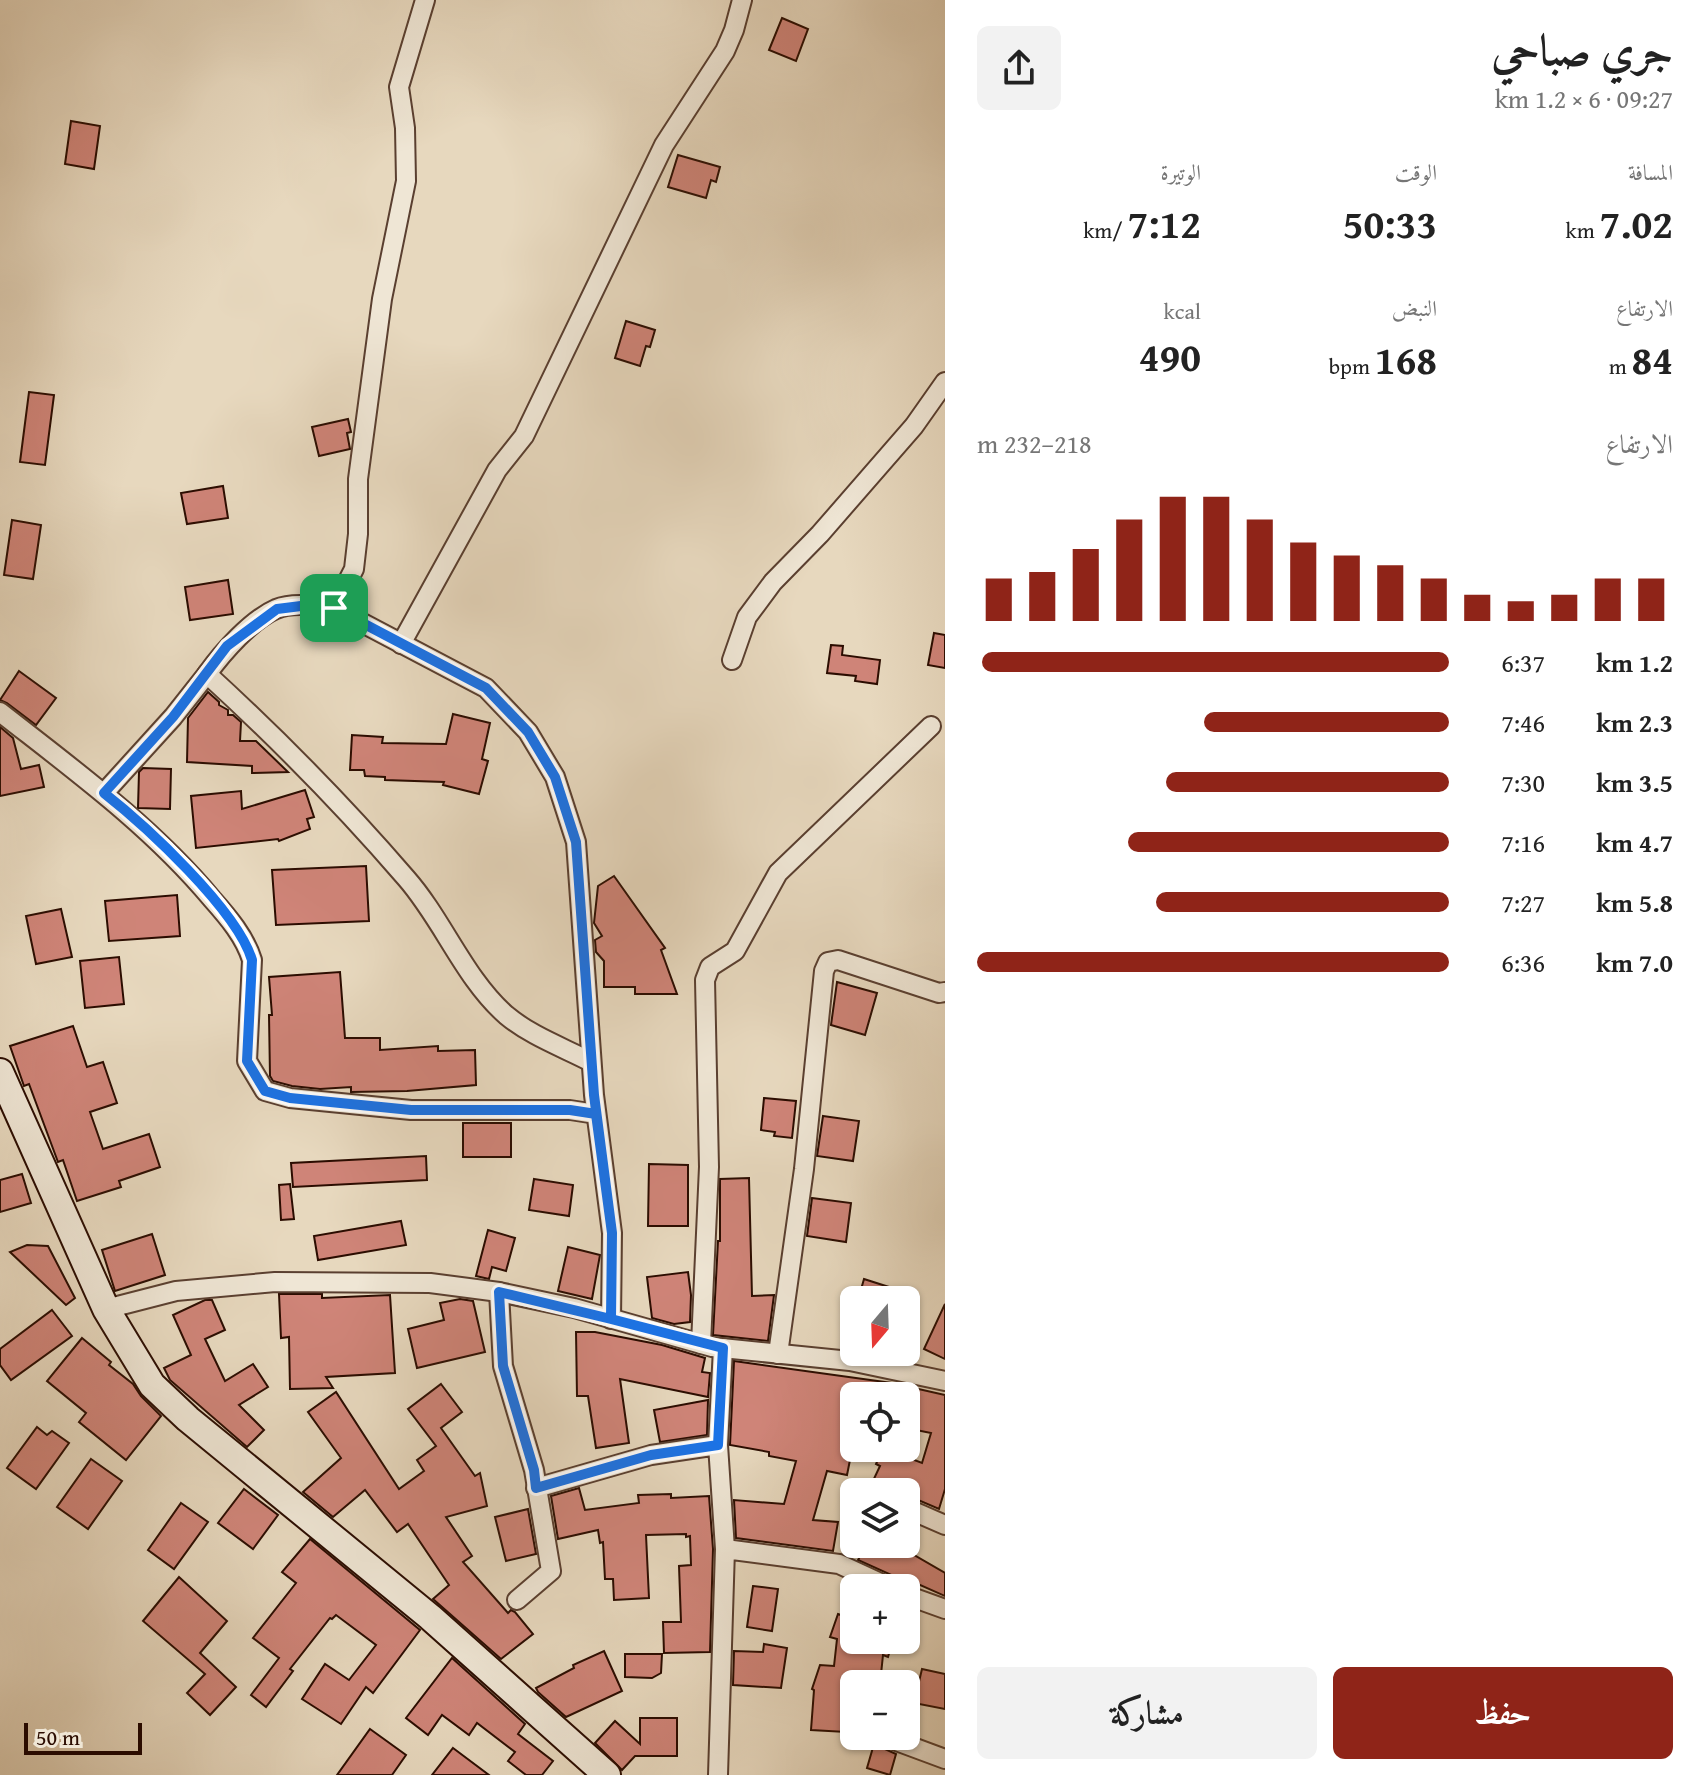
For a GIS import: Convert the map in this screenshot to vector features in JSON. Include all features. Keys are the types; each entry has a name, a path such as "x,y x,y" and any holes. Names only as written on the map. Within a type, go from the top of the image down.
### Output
{"main road":[{"path":"0,1072 25,1122 106,1309 152,1385 167,1401 430,1617 607,1775"},
{"path":"0,1098 48,1179"}],"street":[{"path":"334,608 354,569 358,534 358,479 380,313 406,181 405,128 399,87 425,0"},
{"path":"401,644 497,470 524,436 668,136 725,51 742,0"},
{"path":"732,660 747,617 764,594 914,426 945,382"},
{"path":"104,793 173,717 227,646 277,609 309,605 334,608 486,688 528,732 555,777 576,842 591,1062 612,1233 611,1319"},
{"path":"207,674 268,731 409,881 488,997 508,1016 540,1038 591,1062"},
{"path":"0,712 104,793 174,856 226,915 248,947 252,960 247,1061 265,1091 290,1098 411,1110 570,1110 596,1114"},
{"path":"701,1344 709,1167 705,980 710,967 735,951 778,873 931,726"},
{"path":"778,1354 804,1169 824,971 828,962 838,960 939,993 945,992"},
{"path":"106,1309 176,1291 275,1282 430,1283 499,1292 701,1344 850,1361 945,1381"},
{"path":"499,1292 503,1366 534,1470 551,1571 517,1600"},
{"path":"718,1775 725,1549 718,1445 723,1348"},
{"path":"536,1488 651,1455 718,1445"},
{"path":"920,1514 945,1525"},
{"path":"725,1549 839,1564 861,1574"},
{"path":"920,1600 945,1609"},
{"path":"920,1750 945,1759"}],"building":[{"path":"782,18 808,29 796,61 769,50"},
{"path":"71,121 100,126 94,169 65,164"},
{"path":"678,155 720,167 716,182 711,180 706,198 668,187"},
{"path":"626,321 655,330 640,366 615,358"},
{"path":"29,392 54,395 45,465 20,462"},
{"path":"348,419 350,449 319,456 312,427"},
{"path":"223,486 228,518 187,524 181,493"},
{"path":"12,520 41,525 33,579 4,575"},
{"path":"228,580 233,614 190,620 185,587"},
{"path":"934,633 945,635 945,668 928,665"},
{"path":"831,645 843,646 842,655 880,660 877,684 855,681 856,676 827,673"},
{"path":"19,671 56,698 36,725 0,700"},
{"path":"208,692 228,710 228,715 241,722 240,741 256,741 288,772 252,773 252,766 187,762 188,718"},
{"path":"453,714 490,723 482,759 488,761 479,794 443,785 444,782 385,780 385,777 365,776 364,770 350,770 352,735 383,737 382,743 446,744"},
{"path":"0,727 13,738 21,769 39,765 44,787 0,796"},
{"path":"143,768 171,769 170,809 138,808 139,772"},
{"path":"305,790 314,817 307,819 310,829 279,841 196,848 191,796 241,791 242,809"},
{"path":"366,866 369,921 276,925 272,870"},
{"path":"614,876 665,948 661,950 677,994 635,994 635,987 604,987 604,961 596,952 595,940 602,936 594,923 598,886"},
{"path":"177,895 180,936 109,941 105,901"},
{"path":"61,909 72,957 36,964 26,916"},
{"path":"119,957 124,1004 85,1008 80,961"},
{"path":"340,972 345,1038 380,1038 380,1050 438,1046 438,1051 475,1050 476,1085 351,1092 351,1087 320,1089 273,1081 270,1076 269,1015 272,1015 269,977"},
{"path":"837,982 877,993 865,1035 831,1025"},
{"path":"73,1026 87,1067 103,1062 117,1103 90,1112 103,1149 149,1134 160,1167 119,1181 121,1187 77,1201 63,1160 58,1162 29,1084 24,1086 10,1046"},
{"path":"764,1098 796,1101 792,1138 774,1136 775,1132 761,1130"},
{"path":"823,1116 859,1121 853,1161 817,1156"},
{"path":"463,1123 511,1123 511,1157 463,1157"},
{"path":"426,1156 427,1180 293,1187 291,1163"},
{"path":"649,1164 688,1165 688,1226 648,1226"},
{"path":"22,1174 31,1203 0,1212 0,1180"},
{"path":"749,1178 752,1296 774,1295 768,1341 713,1335 720,1241 720,1179"},
{"path":"534,1179 573,1185 569,1216 529,1210"},
{"path":"290,1184 294,1219 281,1220 279,1185"},
{"path":"812,1198 851,1203 846,1242 807,1236"},
{"path":"401,1221 406,1245 318,1260 314,1236"},
{"path":"488,1230 515,1238 506,1271 492,1267 489,1279 476,1276"},
{"path":"152,1234 165,1275 115,1291 102,1250"},
{"path":"27,1245 48,1246 75,1298 66,1305 10,1252"},
{"path":"568,1247 600,1255 592,1299 558,1291"},
{"path":"688,1272 690,1322 674,1324 652,1318 647,1277"},
{"path":"864,1279 886,1286 862,1286"},
{"path":"279,1294 322,1294 322,1298 390,1295 395,1373 326,1377 333,1388 290,1389 289,1337 281,1338"},
{"path":"460,1299 473,1301 485,1352 417,1368 408,1329 444,1320 440,1303"},
{"path":"205,1300 212,1300 225,1330 205,1339 225,1381 253,1364 268,1387 239,1405 264,1430 247,1447 170,1380 164,1368 191,1355 173,1315"},
{"path":"945,1304 945,1359 924,1349"},
{"path":"52,1310 72,1336 11,1380 0,1365 0,1349"},
{"path":"576,1332 595,1332 662,1345 705,1358 702,1372 710,1373 708,1397 620,1379 629,1443 596,1448 588,1396 577,1396"},
{"path":"82,1338 111,1362 109,1365 133,1384 161,1416 126,1460 79,1422 86,1413 47,1381"},
{"path":"734,1361 885,1382 840,1382 840,1462 850,1462 847,1475 827,1471 813,1520 838,1522 833,1551 736,1538 734,1500 784,1504 796,1461 730,1445"},
{"path":"441,1384 462,1412 441,1428 475,1476 480,1473 487,1506 446,1517 472,1556 463,1562 508,1613 511,1610 515,1612 533,1634 501,1659 433,1599 449,1585 408,1524 397,1532 365,1490 333,1517 303,1492 341,1458 308,1412 336,1392 399,1489 424,1471 417,1460 436,1446 408,1409"},
{"path":"920,1389 945,1395 945,1489 939,1509 920,1501 920,1478 874,1478 880,1466 877,1462 922,1463 931,1433 920,1431"},
{"path":"708,1400 707,1435 660,1442 654,1410"},
{"path":"37,1427 47,1435 52,1431 69,1443 36,1489 7,1468"},
{"path":"91,1459 122,1481 88,1529 57,1507"},
{"path":"579,1488 585,1510 639,1503 638,1495 671,1494 671,1498 709,1496 713,1549 710,1652 664,1653 663,1622 681,1622 679,1566 691,1565 690,1536 646,1535 649,1598 614,1600 613,1579 605,1579 603,1542 600,1543 598,1530 558,1539 551,1496"},
{"path":"244,1489 278,1515 253,1549 218,1523"},
{"path":"181,1503 208,1522 174,1569 148,1550"},
{"path":"528,1509 536,1554 506,1561 495,1517"},
{"path":"310,1539 420,1630 373,1693 366,1687 341,1724 302,1699 325,1664 349,1680 376,1645 336,1615 330,1618 290,1669 293,1671 266,1707 251,1695 279,1658 253,1638 296,1583 282,1572"},
{"path":"919,1558 945,1573 945,1596 920,1585 920,1574 889,1574 858,1560"},
{"path":"179,1577 227,1621 200,1653 236,1687 210,1715 187,1693 205,1674 143,1621"},
{"path":"753,1586 778,1589 772,1631 747,1627"},
{"path":"838,1614 840,1654 889,1654 888,1657 883,1655 881,1670 840,1670 840,1732 811,1730 812,1689 820,1665 834,1666 837,1639 830,1637"},
{"path":"764,1644 787,1648 781,1688 733,1685 734,1651 763,1652"},
{"path":"604,1651 622,1691 566,1717 538,1692 536,1688 574,1668 573,1665"},
{"path":"625,1654 662,1654 661,1673 652,1678 625,1677"},
{"path":"452,1658 525,1724 518,1734 553,1761 542,1775 526,1775 508,1761 515,1752 477,1723 469,1735 442,1715 428,1735 406,1718"},
{"path":"922,1669 945,1674 945,1709 920,1704"},
{"path":"640,1718 677,1718 677,1756 635,1756 622,1770 595,1743 615,1721 640,1744"},
{"path":"370,1729 406,1755 392,1775 337,1775"},
{"path":"453,1748 489,1775 432,1775"},
{"path":"872,1750 887,1750 896,1754 890,1775 867,1768"}],"route":[{"path":"334,608 309,605 277,609 227,646 173,717 104,793 174,856 204,888 248,947 252,960 247,1061 265,1091 290,1098 411,1110 570,1110 596,1114 612,1233 611,1319 723,1348 718,1445 651,1455 536,1488 534,1470 503,1366 499,1292 611,1319 612,1233 594,1095 576,842 555,777 528,732 486,688 334,608"}]}
